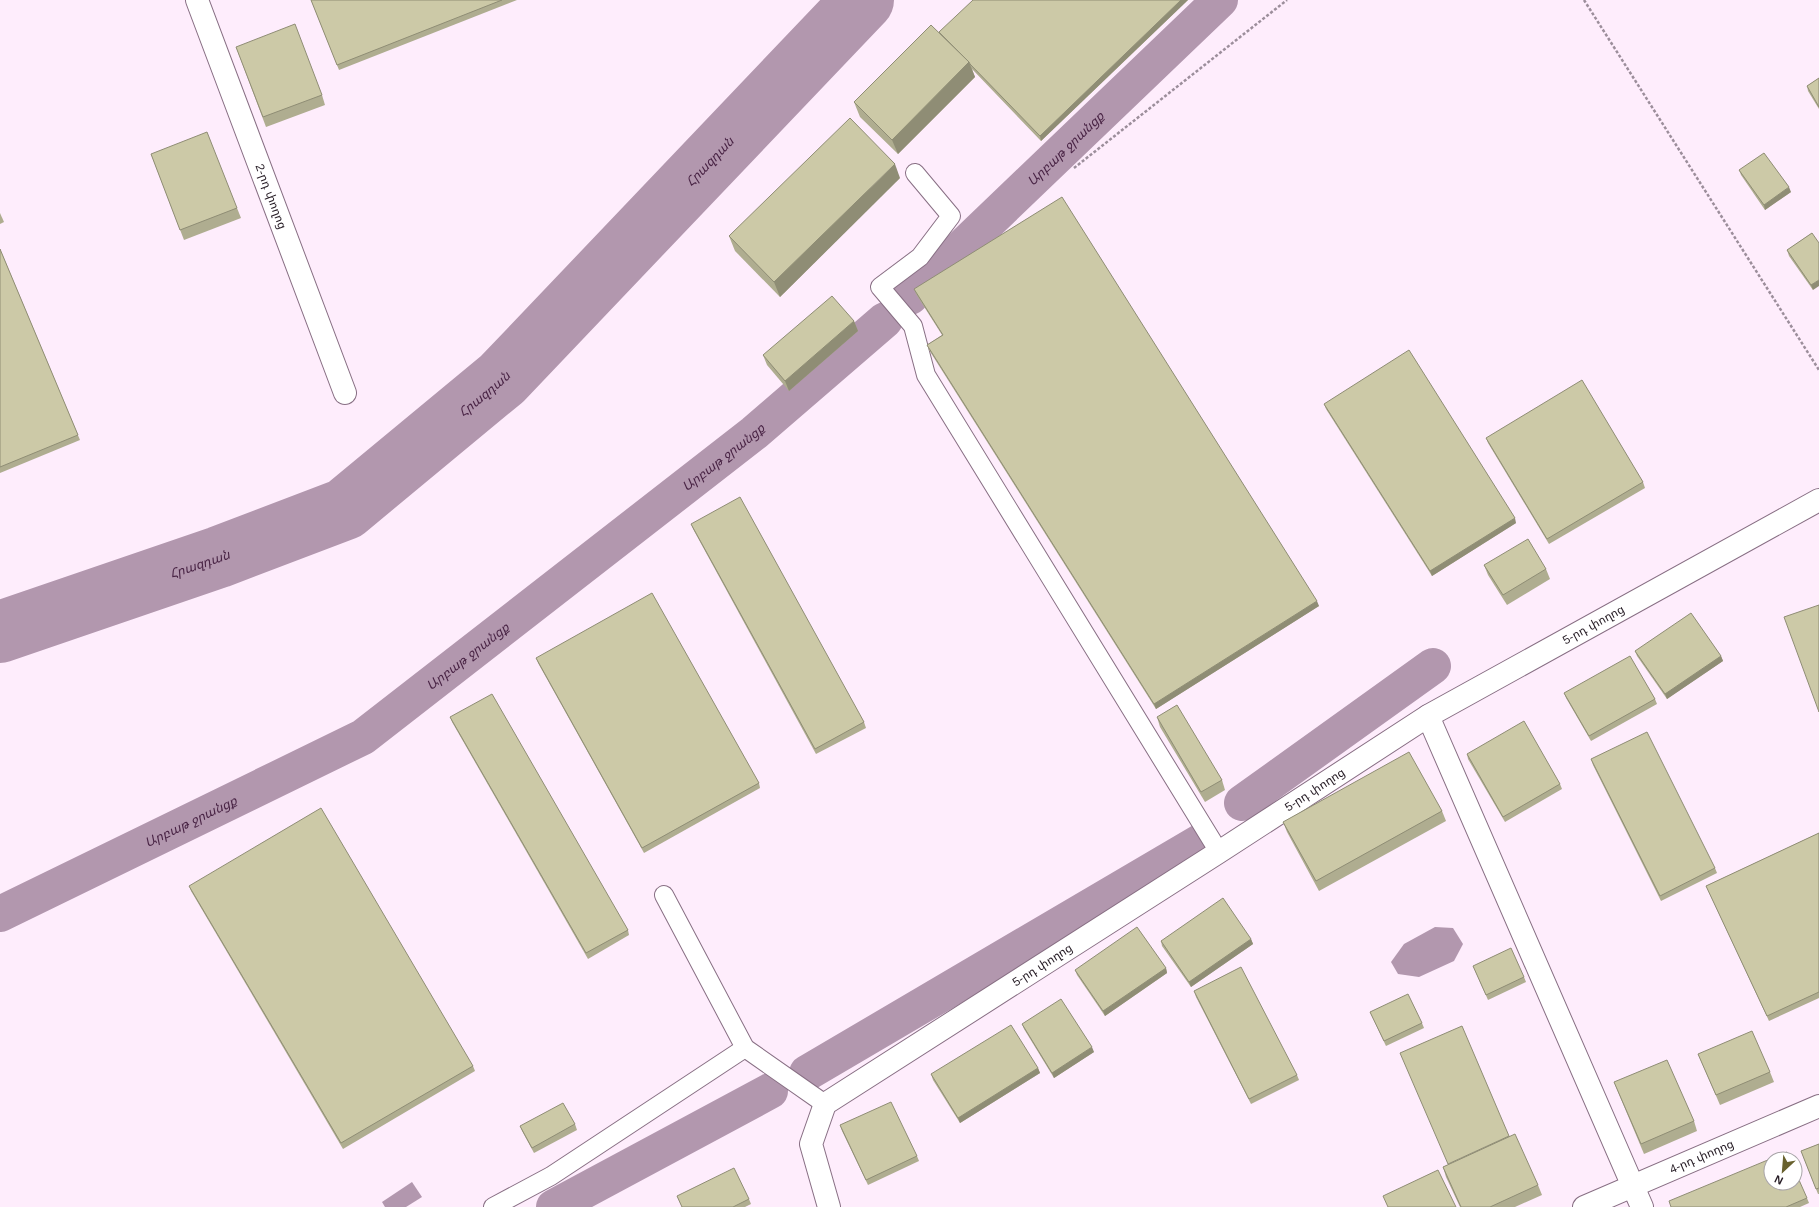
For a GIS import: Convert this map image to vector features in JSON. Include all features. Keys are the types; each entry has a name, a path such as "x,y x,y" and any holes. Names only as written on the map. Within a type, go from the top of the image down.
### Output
{"street":[{"name":"2-րդ փողոց","path":"197,0 345,393"},
{"name":"5-րդ փողոց","path":"825,1104 1219,852 1428,716 1819,500"},
{"path":"1428,716 1642,1207"},
{"path":"825,1104 811,1144 829,1207"},
{"name":"4-րդ փողոց","path":"1584,1207 1819,1106"}],"lane":[{"path":"915,173 951,216 920,257 880,287 913,326 926,376 1219,852"},
{"path":"664,894 745,1048 825,1104"},
{"path":"493,1207 551,1176 745,1048"}],"path":[{"path":"1074,168 1287,0"},
{"path":"1584,0 1819,370"}],"shaded area":[{"path":"1435,927 1453,928 1463,944 1454,961 1419,977 1398,974 1391,962 1404,944"},
{"path":"412,1182 422,1197 406,1207 385,1207 382,1202"}],"building":[{"path":"311,0 502,0 337,65"},
{"path":"973,0 1181,0 1040,136 939,32"},
{"path":"295,24 322,95 263,117 236,47"},
{"path":"931,25 969,62 892,140 854,102"},
{"path":"1819,78 1819,107 1807,86"},
{"path":"850,118 895,164 774,282 729,236"},
{"path":"207,132 237,208 180,230 151,154"},
{"path":"1764,153 1789,187 1764,205 1739,170"},
{"path":"1062,197 1317,601 1154,704 927,345 943,335 914,289"},
{"path":"1812,233 1819,243 1819,280 1811,285 1787,250"},
{"path":"0,249 78,435 0,467"},
{"path":"832,296 854,321 785,381 763,355"},
{"path":"1409,350 1515,518 1430,571 1324,404"},
{"path":"1582,380 1643,482 1547,539 1486,438"},
{"path":"740,497 864,722 815,749 691,524"},
{"path":"1528,539 1546,569 1503,595 1484,565"},
{"path":"652,593 759,783 642,848 536,658"},
{"path":"1819,605 1819,712 1784,617"},
{"path":"1691,613 1721,656 1665,694 1635,651"},
{"path":"1630,656 1655,699 1589,736 1564,693"},
{"path":"492,694 628,930 586,953 450,717"},
{"path":"1177,705 1222,780 1201,792 1157,717"},
{"path":"1524,721 1560,784 1503,817 1467,754"},
{"path":"1647,732 1715,868 1660,896 1591,759"},
{"path":"1409,752 1442,811 1316,881 1283,822"},
{"path":"321,808 473,1066 341,1143 189,886"},
{"path":"1819,833 1819,992 1767,1016 1706,886"},
{"path":"1223,898 1251,939 1189,982 1161,941"},
{"path":"1137,927 1166,968 1103,1011 1075,970"},
{"path":"1511,948 1524,977 1486,995 1473,966"},
{"path":"1241,967 1297,1075 1249,1099 1194,991"},
{"path":"1408,994 1422,1023 1384,1041 1370,1012"},
{"path":"1061,999 1092,1047 1052,1073 1022,1024"},
{"path":"1011,1025 1038,1068 958,1118 931,1074"},
{"path":"1462,1026 1509,1136 1448,1164 1400,1053"},
{"path":"1752,1031 1770,1072 1716,1095 1698,1054"},
{"path":"1667,1060 1694,1121 1641,1144 1614,1082"},
{"path":"891,1102 917,1156 866,1180 840,1125"},
{"path":"563,1103 575,1124 532,1148 520,1126"},
{"path":"1515,1134 1538,1185 1490,1207 1461,1207 1443,1167"},
{"path":"1819,1144 1819,1188 1816,1189 1803,1156 1803,1151 1801,1151"},
{"path":"1763,1162 1763,1191 1803,1191 1803,1189 1807,1198 1786,1207 1671,1207 1669,1201"},
{"path":"734,1168 749,1199 733,1207 682,1207 677,1196"},
{"path":"1438,1170 1456,1207 1388,1207 1383,1196"}],"waterway":[{"name":"Հրազդան","path":"0,632 219,557 345,509 502,379 863,0"},
{"name":"Արբաթ ջրանցք","path":"910,297 1220,0"},
{"name":"Արբաթ ջրանցք","path":"0,914 363,737 754,433 885,320"},
{"path":"1242,803 1433,666"},
{"path":"807,1073 1200,842"},
{"path":"554,1207 770,1091"}]}
